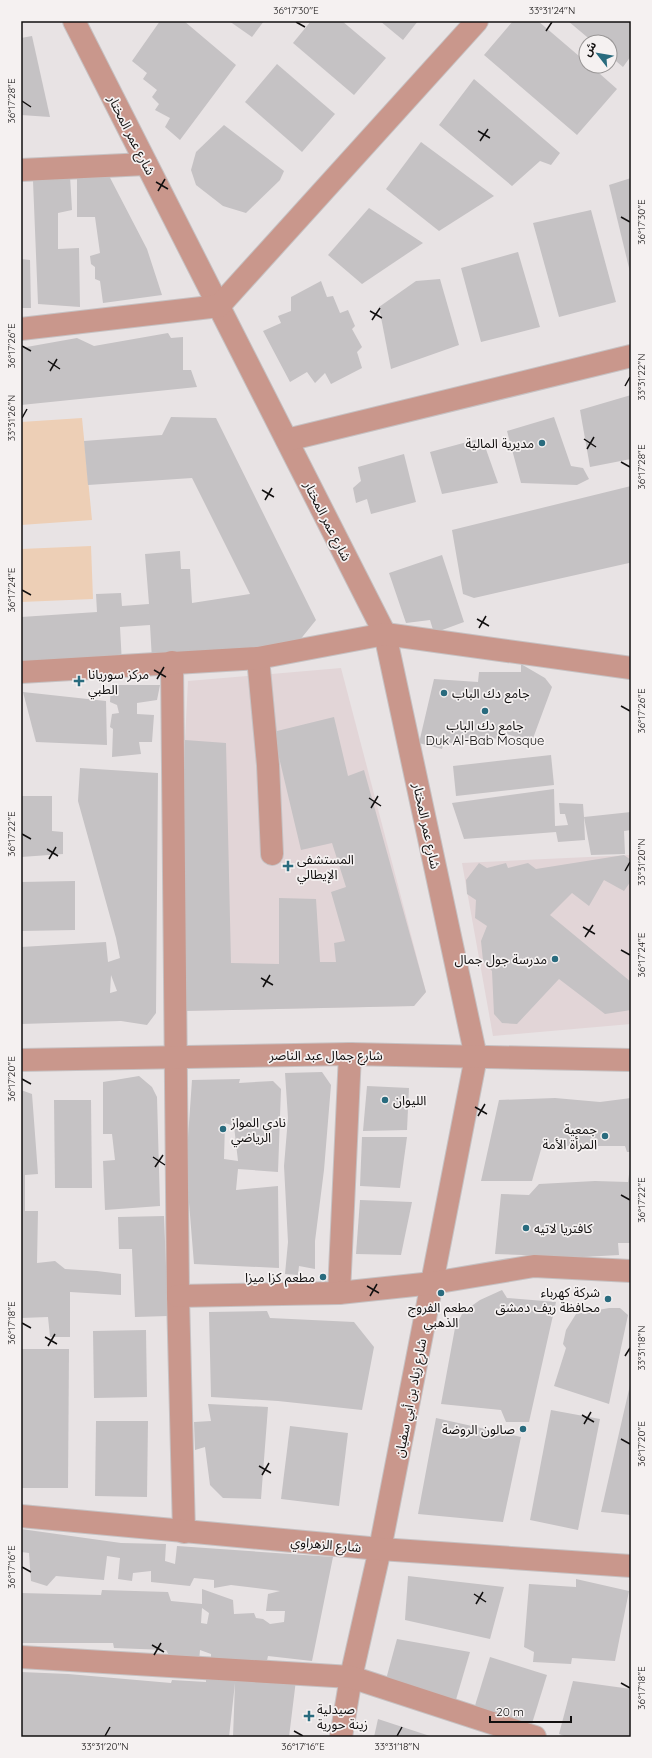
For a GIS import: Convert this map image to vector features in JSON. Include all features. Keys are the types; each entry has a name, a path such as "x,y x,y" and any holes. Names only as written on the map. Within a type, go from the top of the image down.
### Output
{"street":[{"name":"شارع عمر المختار","path":"74,21 386,634 476,1057"},
{"path":"21,329 218,306 477,21"},
{"path":"21,170 146,164"},
{"path":"287,440 631,356"},
{"path":"21,672 258,658 386,634 631,668"},
{"path":"258,658 268,765 272,854"},
{"path":"172,662 178,1296 184,1532"},
{"path":"339,1293 350,1054"},
{"name":"شارع جمال عبد الناصر","path":"21,1060 350,1054 631,1060"},
{"name":"شارع زياد بن أبي سفيان","path":"341,1737 351,1677 380,1549 476,1057"},
{"path":"178,1296 339,1293 433,1283 534,1266 631,1271"},
{"name":"شارع الزهراوي","path":"21,1516 380,1549 631,1566"},
{"path":"21,1657 351,1677 535,1737"}],"shaded area":[{"path":"82,418 92,520 21,525 21,422"},
{"path":"91,546 93,599 21,602 21,549"},
{"name":"المستشفى الإيطالي","path":"341,668 426,992 414,1006 183,1011 185,740 188,681"},
{"name":"مدرسة جول جمال","path":"631,855 631,1024 493,1036 462,863"}],"building":[{"path":"160,21 184,21 236,65 180,140 165,127 170,118 155,110 159,104 152,97 157,90 143,79 147,73 132,61"},
{"path":"229,21 264,21 252,37"},
{"path":"311,21 342,21 386,58 354,95 293,43"},
{"path":"380,21 418,21 403,40"},
{"path":"513,21 538,21 578,55 578,74 600,74 617,89 577,135 484,55"},
{"path":"568,21 631,21 631,56 623,67 618,63 618,34 583,34"},
{"path":"32,36 50,117 21,115 21,38"},
{"path":"277,64 335,114 302,152 245,102"},
{"path":"474,79 560,153 551,165 540,161 512,186 439,125"},
{"path":"224,125 284,171 280,180 246,213 223,206 196,185 191,170 196,152"},
{"path":"421,142 494,196 439,231 386,189"},
{"path":"106,170 147,249 162,295 103,303 100,281 95,279 95,267 91,264 90,256 100,253 95,217 77,217 77,172"},
{"path":"70,176 72,210 58,213 58,249 79,248 80,307 38,304 33,181"},
{"path":"631,178 631,272 630,272 609,185"},
{"path":"369,208 423,243 362,284 328,255"},
{"path":"591,210 616,302 559,317 533,223"},
{"path":"518,252 540,327 481,342 461,268"},
{"path":"21,259 30,260 31,308 21,308"},
{"path":"440,279 459,345 391,369 379,307 416,281"},
{"path":"321,281 327,297 333,296 340,313 348,310 355,326 352,329 362,347 357,352 362,368 331,384 325,373 315,383 307,372 290,382 263,331 281,323 278,316 291,311 291,297"},
{"path":"168,333 171,338 183,337 183,370 191,370 197,387 21,405 21,348 77,338 94,346"},
{"path":"631,395 631,459 590,467 580,410"},
{"path":"171,417 216,418 316,620 291,651 152,660 150,625 120,627 122,664 21,670 21,617 97,612 96,594 121,593 122,606 149,604 145,554 180,551 181,569 190,569 192,603 250,594 192,478 88,485 84,441 162,435"},
{"path":"554,417 571,466 583,468 589,479 577,485 521,483 507,431"},
{"path":"482,438 498,483 442,494 430,452"},
{"path":"404,454 416,502 371,514 367,499 356,503 353,488 361,481 358,467"},
{"path":"631,486 631,564 629,563 474,598 463,594 452,530"},
{"path":"442,555 464,622 434,633 430,620 406,623 389,573"},
{"name":"جامع دك الباب Duk Al-Bab Mosque","path":"521,664 545,678 552,687 532,741 506,734 503,740 487,737 485,745 464,740 461,745 444,742 442,749 419,743 434,679 478,682 479,672 521,672"},
{"path":"111,685 160,685 157,700 137,703 137,714 154,715 152,742 139,742 141,754 112,757 113,729 110,727 112,714 119,713 117,705 110,702"},
{"path":"23,692 106,701 107,745 36,742"},
{"path":"334,717 348,776 364,770 426,992 414,1006 183,1011 185,740 226,743 231,963 279,964 279,898 316,899 320,962 336,962 334,943 345,941 331,892 346,887 332,843 301,850 273,732"},
{"path":"551,755 554,785 456,796 453,766"},
{"path":"80,768 158,773 156,1013 147,1025 121,1021 21,1024 21,947 106,942 108,962 120,958 116,938 78,801","holes":["111,975 117,991 110,993"]},
{"path":"554,789 555,826 568,825 565,814 560,814 559,803 583,804 585,840 558,842 556,832 464,839 452,803"},
{"path":"21,796 52,796 52,831 63,832 63,854 21,857"},
{"path":"631,812 631,830 624,831 625,854 591,855 584,817"},
{"name":"مدرسة جول جمال","path":"624,855 631,860 631,881 624,891 604,880 589,906 572,893 550,915 631,982 631,1010 605,1014 559,979 517,1024 502,1023 494,1014 492,971 483,961 481,941 487,926 475,918 476,900 467,894 466,880 479,863 487,868 506,863 508,868 528,863 536,869"},
{"path":"75,881 75,930 21,931 21,882"},
{"path":"322,1072 331,1085 324,1170 315,1241 315,1269 299,1266 298,1275 285,1274 288,1242 284,1166 288,1118 285,1073"},
{"path":"139,1076 152,1087 157,1097 160,1206 105,1210 103,1161 115,1160 112,1134 103,1134 103,1082"},
{"path":"240,1079 239,1083 273,1081 281,1089 278,1172 238,1169 236,1190 278,1186 279,1268 194,1264 186,1166 192,1080","holes":["225,1123 234,1126 238,1161 224,1159"]},
{"path":"367,1086 409,1088 407,1130 363,1131"},
{"path":"21,1090 32,1094 38,1174 25,1175 25,1211 38,1211 37,1263 55,1261 65,1269 121,1274 121,1295 70,1292 70,1337 50,1337 48,1317 21,1318"},
{"path":"555,1098 600,1102 631,1098 631,1152 627,1152 625,1146 542,1146 532,1181 481,1181 499,1100"},
{"path":"54,1100 91,1100 92,1188 55,1188"},
{"path":"362,1137 407,1137 400,1188 360,1186"},
{"path":"630,1167 631,1243 618,1243 619,1255 583,1257 495,1254 501,1194 529,1195 539,1184 595,1181 628,1182"},
{"path":"360,1200 412,1202 401,1255 356,1254"},
{"path":"164,1216 168,1316 135,1317 132,1249 119,1249 118,1217"},
{"path":"502,1290 507,1298 556,1302 529,1422 506,1422 501,1410 441,1404 455,1328 463,1312 480,1300"},
{"path":"609,1308 620,1308 628,1315 609,1404 554,1386 566,1348 563,1344 566,1330 576,1314"},
{"path":"267,1311 270,1318 354,1322 374,1347 362,1410 278,1401 211,1397 209,1312"},
{"path":"146,1330 147,1397 94,1398 93,1331"},
{"path":"21,1349 69,1349 68,1488 21,1488"},
{"path":"630,1385 631,1515 601,1512"},
{"path":"208,1404 268,1407 261,1499 223,1498 210,1485 205,1447 195,1450 194,1422 211,1421"},
{"path":"551,1410 600,1419 578,1530 530,1520"},
{"path":"436,1418 521,1437 503,1522 418,1514"},
{"path":"96,1421 148,1421 147,1497 95,1496"},
{"path":"290,1426 348,1433 339,1506 281,1499"},
{"path":"21,1529 121,1543 166,1544 165,1561 175,1564 177,1546 333,1557 312,1661 268,1656 266,1665 211,1660 211,1654 200,1650 199,1661 171,1659 166,1650 114,1648 113,1643 21,1643 21,1593 101,1595 102,1590 168,1592 171,1601 202,1604 202,1589 233,1600 234,1614 254,1613 256,1618 263,1619 270,1624 284,1622 285,1611 266,1611 268,1594 280,1591 231,1585 214,1588 214,1580 194,1578 190,1586 151,1582 151,1571 133,1573 132,1581 118,1579 120,1558 107,1556 104,1580 56,1576 47,1586 31,1581 29,1553 21,1552","holes":["202,1608 209,1613 207,1624 201,1623"]},
{"path":"408,1576 504,1587 490,1639 405,1620"},
{"path":"576,1579 629,1591 615,1661 572,1658 571,1664 533,1662 534,1652 524,1647 529,1584 576,1587"},
{"path":"397,1639 470,1652 455,1703 385,1683"},
{"path":"490,1657 547,1675 530,1730 473,1712"},
{"path":"21,1672 68,1674 171,1683 172,1680 206,1682 206,1675 296,1680 289,1737 233,1737 235,1683 229,1737 21,1737"},
{"path":"573,1681 631,1689 631,1737 567,1737 559,1734"},
{"path":"378,1719 433,1737 374,1737"}],"place":[{"name":"مديرية المالية","path":"542,443"},
{"name":"مركز سوريانا الطبي","path":"79,681"},
{"name":"جامع دك الباب","path":"444,693"},
{"name":"جامع دك الباب Duk Al-Bab Mosque","path":"485,711"},
{"name":"المستشفى الإيطالي","path":"288,866"},
{"name":"مدرسة جول جمال","path":"555,959"},
{"name":"الليوان","path":"385,1100"},
{"name":"نادي المواز الرياضي","path":"223,1129"},
{"name":"جمعية المرأة الأمة","path":"605,1136"},
{"name":"كافتريا لاتيه","path":"526,1228"},
{"name":"مطعم كزا ميزا","path":"323,1277"},
{"name":"مطعم الفروج الذهبي","path":"441,1293"},
{"name":"شركة كهرباء محافظة ريف دمشق","path":"608,1299"},
{"name":"صالون الروضة","path":"523,1429"},
{"name":"صيدلية زينة حورية","path":"309,1716"}]}
